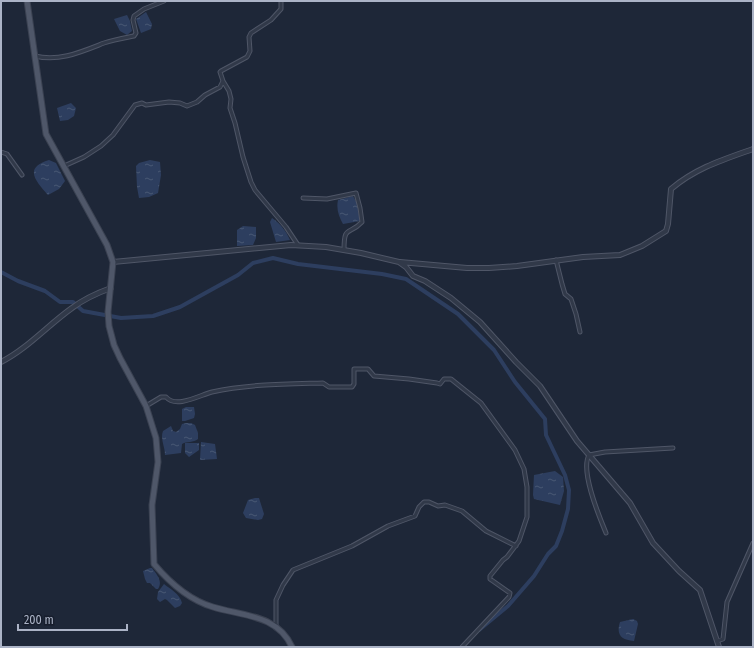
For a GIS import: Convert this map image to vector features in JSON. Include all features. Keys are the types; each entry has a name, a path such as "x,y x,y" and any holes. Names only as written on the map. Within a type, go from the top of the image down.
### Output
{"main road":[{"path":"27,1 46,134 107,245 113,262 108,312 109,326 114,345 146,406 156,438 158,462 152,505 154,564 176,586 196,600 212,607 256,617 283,633 292,647"}],"street":[{"path":"34,56 54,58 67,56 86,51 105,43 134,36 136,33 133,20 134,16 144,9 164,1"},
{"path":"281,1 280,9 271,20 251,33 249,37 250,51 247,57 220,72 229,91 231,112 251,182 255,190 289,230 298,245"},
{"path":"64,166 84,157 101,146 113,135 135,105 142,103 146,105 169,102 180,103 187,106 197,102 205,95 220,87 224,81"},
{"path":"113,262 298,245 344,250 399,262 467,268 517,266 582,257 620,255 642,246 666,231 671,190 682,180 713,163 753,150"},
{"path":"1,152 7,154 22,175"},
{"path":"303,198 327,200 356,193 362,222 357,228 348,230 344,237 344,250"},
{"path":"556,260 565,294 571,300 580,332"},
{"path":"399,262 414,276 425,281 451,298 480,322 540,386 577,441 630,503 653,543 700,590 719,647"},
{"path":"1,362 34,339 72,308 89,297 111,288"},
{"path":"146,406 161,397 166,397 174,402 194,399 199,396 223,390 279,384 324,383 329,387 352,387 354,384 354,369 368,369 374,376 408,379 437,384 440,384 444,379 451,380 481,403 515,450 524,468 528,497 527,517 519,541 490,576 490,579 509,591 509,597 462,647"},
{"path":"588,455 605,452 673,448"},
{"path":"588,455 587,469 590,493 606,533"},
{"path":"276,628 276,600 282,585 292,570 352,546 388,526 415,516 419,507 424,502 429,502 438,506 445,505 462,511 486,531 516,546"},
{"path":"717,641 723,639 726,602 752,549 753,543"}],"water":[{"path":"146,12 152,24 151,29 141,33 136,19"},
{"path":"127,15 132,31 127,35 120,31 114,19"},
{"path":"71,103 76,108 74,116 68,120 60,121 57,108"},
{"path":"49,160 56,163 65,181 59,189 48,195 36,180 34,171 41,163"},
{"path":"150,160 160,162 161,175 158,193 149,197 139,198 136,166 139,163"},
{"path":"353,196 357,203 360,221 343,224 338,213 338,200"},
{"path":"272,218 283,228 290,240 276,242 270,222"},
{"path":"243,226 256,227 256,238 253,245 237,246 237,230"},
{"path":"186,407 194,407 194,418 182,421 182,409"},
{"path":"186,423 195,425 198,433 198,439 182,444 181,453 165,455 162,437 163,431 171,426 173,431 176,432 180,429 182,424"},
{"path":"201,442 215,444 217,459 200,460"},
{"path":"185,443 199,443 199,450 189,457 185,453"},
{"path":"555,471 563,477 564,491 560,505 534,499 534,475"},
{"path":"259,498 264,514 262,519 258,520 246,518 243,513 248,500"},
{"path":"152,568 159,578 160,583 158,589 150,583 147,583 145,579 143,571"},
{"path":"164,584 179,597 182,603 180,606 175,608 165,599 160,602 157,599 158,592"},
{"path":"633,619 637,621 638,624 634,641 623,638 619,633 620,622"}],"waterway":[{"path":"1,272 18,281 45,291 60,302 73,302 83,311 121,318 153,316 180,307 238,275 253,263 273,258 298,264 382,274 406,279 458,314 494,350 515,382 545,419 546,435 565,475 569,490 568,509 556,546 548,554 534,576 508,606 479,630"}]}
